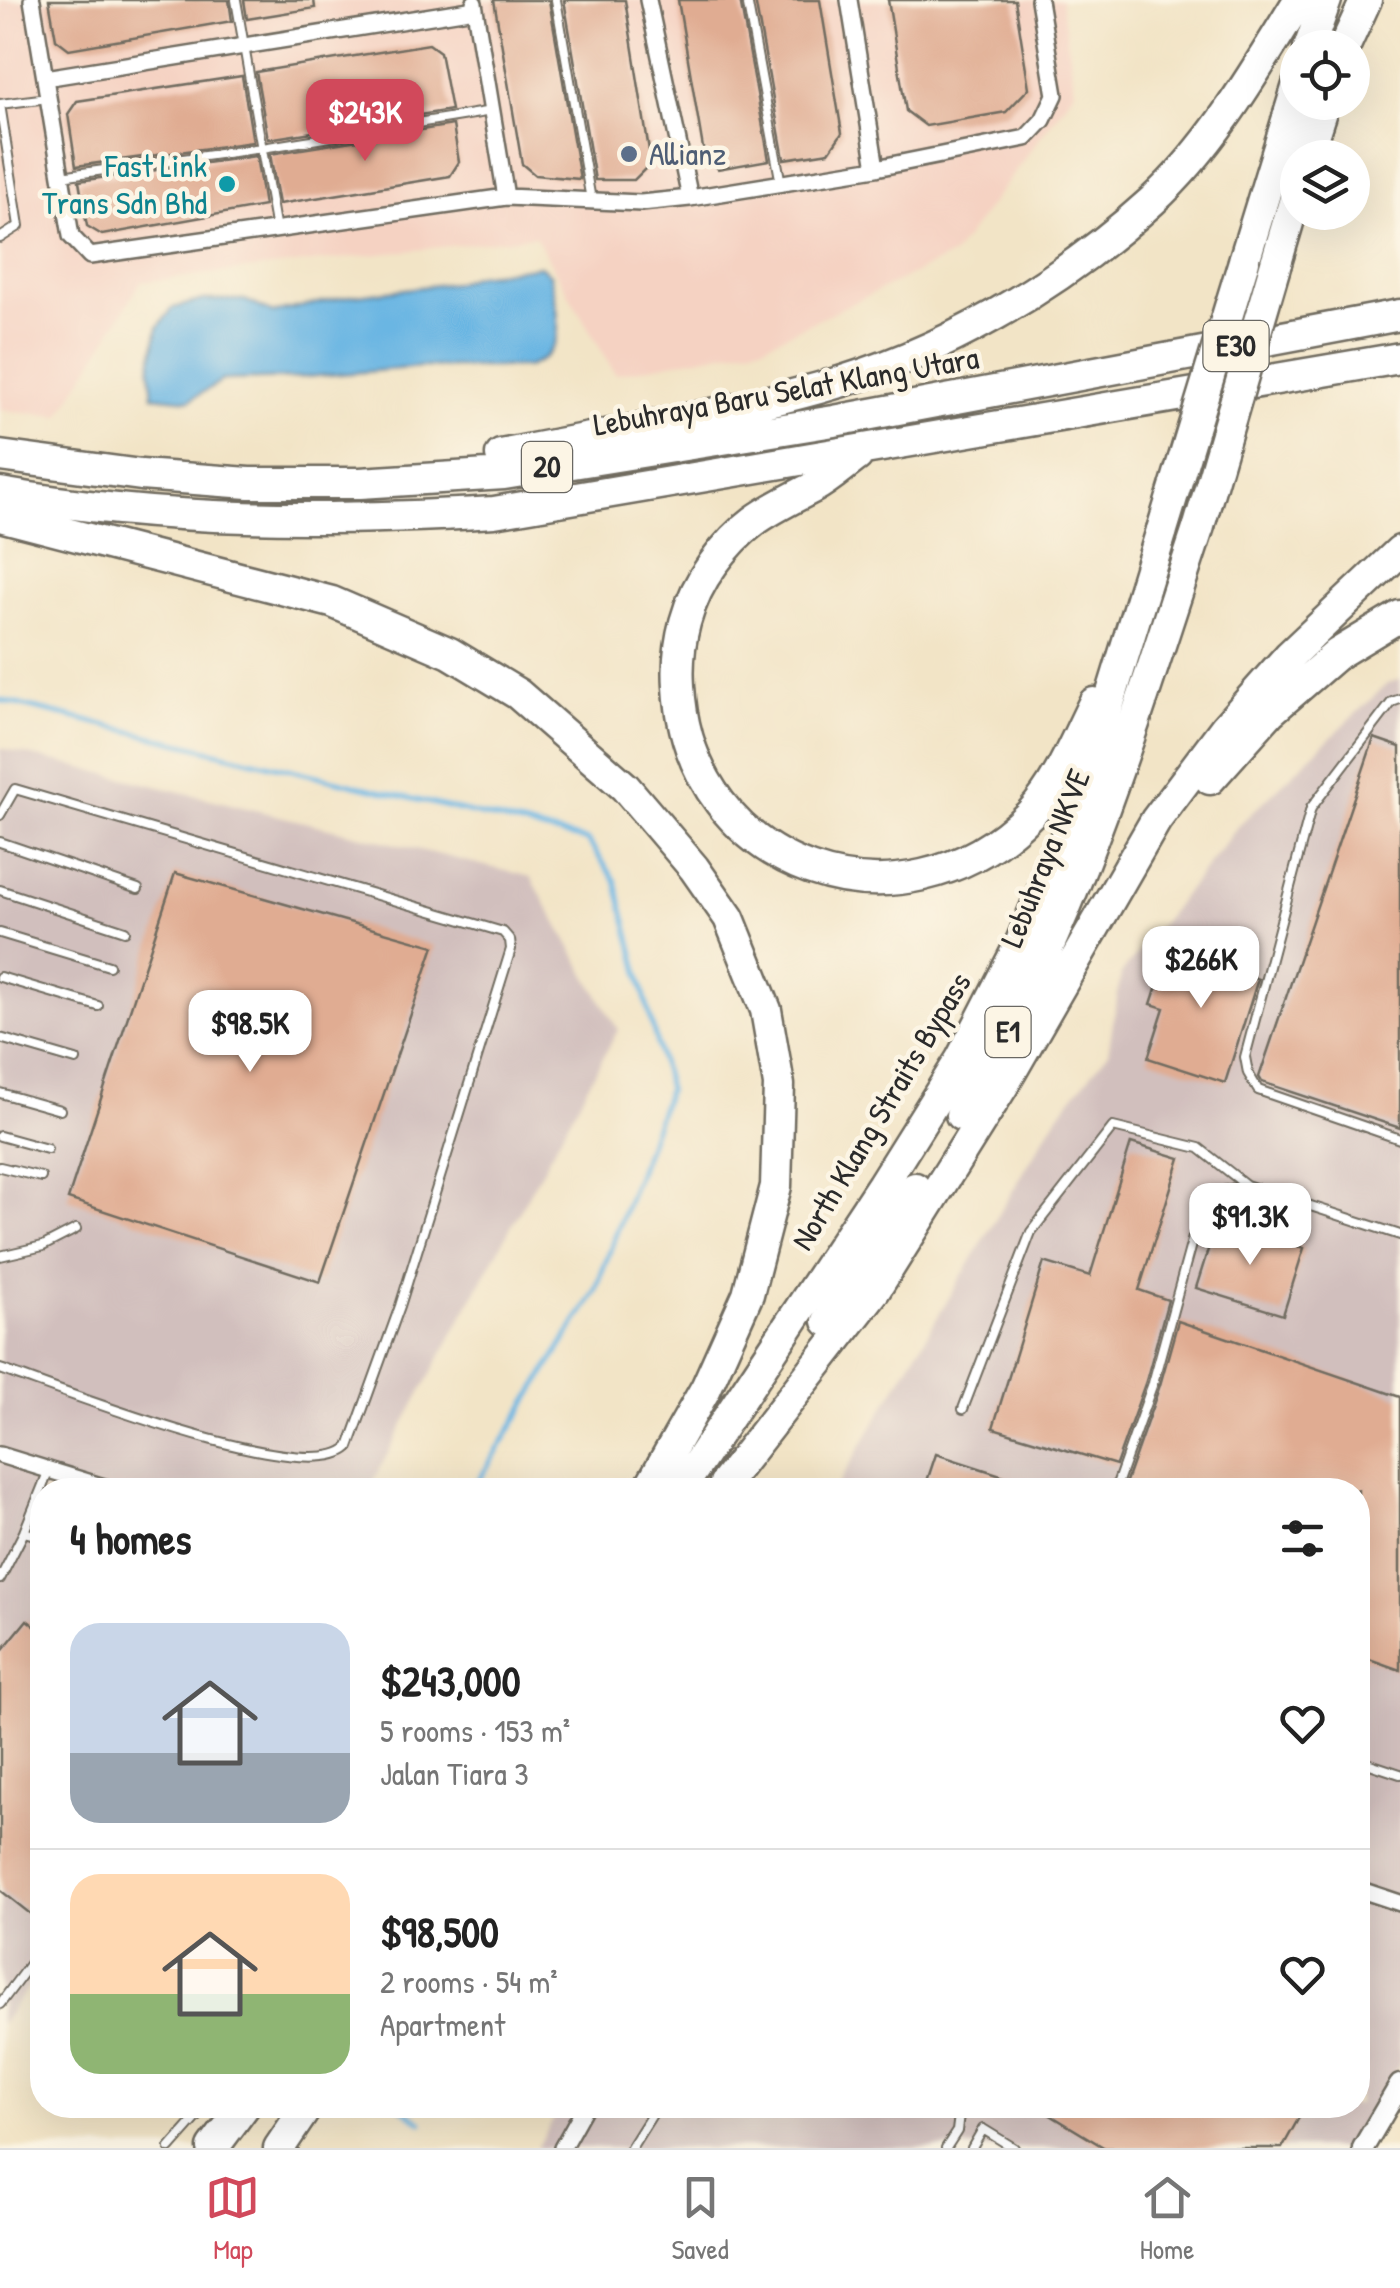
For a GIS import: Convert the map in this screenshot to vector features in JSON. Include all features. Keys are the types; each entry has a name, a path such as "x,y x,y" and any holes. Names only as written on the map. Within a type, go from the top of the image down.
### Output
{"highway":[{"path":"360,484 821,388 906,358 976,326 1045,286 1154,200 1226,116 1299,0"},
{"path":"1315,30 1326,0"},
{"path":"1352,30 1366,0"},
{"name":"E30","path":"1150,574 1287,120"},
{"name":"Lebuhraya NKVE","path":"728,1478 972,1097 1053,941 1099,828 1198,526 1286,230"},
{"name":"Lebuhraya Baru Selat Klang Utara","path":"0,456 141,476 249,482 360,484 504,474 834,421 1400,315"},
{"name":"E30","path":"864,452 1400,358"},
{"path":"1355,367 1400,368"},
{"path":"864,452 815,486 766,509 727,546 698,586 680,643 680,702 700,776 712,797 746,832 795,862 847,878 912,876 945,868 976,854 1031,813 1062,765 1098,695 1150,574"},
{"name":"20","path":"0,493 215,518 360,520 494,512 864,452"},
{"path":"0,516 332,602 450,652 518,694 625,787 664,830 729,918 766,1010 779,1085 776,1186 748,1294 706,1388 655,1478"},
{"path":"729,1478 875,1290 1004,1084 1137,851 1225,728 1288,656 1400,551"},
{"name":"North Klang Straits Bypass","path":"688,1478 882,1185 961,1059 1004,976 1074,817 1150,574"},
{"path":"1042,1015 1202,787 1270,712 1337,654 1400,616"},
{"path":"213,2148 235,2118"},
{"path":"279,2148 299,2118"}],"street":[{"path":"32,0 72,236 90,256 506,196 641,203 690,198 876,168 1026,138 1043,120 1054,96 1039,0"},
{"path":"648,0 690,198"},
{"path":"850,0 876,168"},
{"path":"45,78 474,5 506,196"},
{"path":"0,1454 75,1478"},
{"path":"1370,1894 1400,1903"},
{"path":"1362,2148 1400,2085"},
{"path":"562,2148 579,2118"}],"lane":[{"path":"236,0 276,230"},
{"path":"556,0 591,200"},
{"path":"747,0 781,184"},
{"path":"0,238 19,226 0,104 48,98"},
{"path":"62,176 492,111"},
{"path":"1400,699 1392,702 1311,808 1245,1056 1248,1074 1258,1090 1400,1139"},
{"path":"0,814 15,789 504,932 511,950 400,1306 348,1447 341,1454 314,1458 235,1448 0,1369"},
{"path":"0,842 138,888"},
{"path":"0,890 125,931"},
{"path":"0,933 109,966"},
{"path":"0,977 98,1006"},
{"path":"0,1038 76,1060"},
{"path":"0,1093 60,1110"},
{"path":"963,1409 1031,1232 1112,1127 1199,1148 1246,1185 1400,1235"},
{"path":"0,1136 48,1149"},
{"path":"0,1167 41,1177"},
{"path":"1119,1478 1153,1384 1204,1209 1223,1192 1246,1185"},
{"path":"0,1256 43,1246 76,1229"},
{"path":"46,1478 49,1470"},
{"path":"0,1579 30,1517"},
{"path":"24,1532 30,1533"},
{"path":"1370,1764 1400,1774"},
{"path":"0,2004 30,1964"},
{"path":"170,2148 197,2118"},
{"path":"632,2148 650,2118"},
{"path":"946,2148 957,2131 959,2118"},
{"path":"972,2148 983,2129 1014,2148"}],"shaded area":[{"path":"0,0 1061,0 1075,90 953,255 764,345 615,374 535,236 141,282 60,416 0,410"},
{"path":"1400,679 1400,2064 1370,2112 1370,1478 842,1478 1057,1116 1108,1053 1121,974 1241,823 1387,684"},
{"path":"0,748 531,877 618,1030 375,1478 30,1478 30,1984 0,2025"},
{"path":"554,2118 1366,2118 1347,2148 537,2148"}],"water":[{"path":"540,266 550,274 558,328 551,351 527,367 420,367 223,380 190,400 153,396 150,370 158,327 173,308 203,300 245,300 273,313 350,296 453,283 478,275"}],"building":[{"path":"49,0 229,0 232,21 69,49 56,39"},
{"path":"244,0 314,0 315,8 247,19"},
{"path":"494,0 549,0 580,179 535,175 522,164"},
{"path":"564,0 625,0 651,163 634,180 595,180"},
{"path":"678,0 740,0 769,160 718,169 704,154"},
{"path":"755,0 820,0 842,133 829,152 784,159"},
{"path":"888,0 1015,0 1029,88 1006,112 926,126 906,111"},
{"path":"429,44 440,52 451,110 268,139 256,72"},
{"path":"242,76 253,142 76,166 68,114 77,101"},
{"path":"453,125 459,162 450,176 279,204 270,154"},
{"path":"256,156 264,206 102,235 87,226 79,181"},
{"path":"1374,738 1400,747 1400,1128 1262,1082 1259,1077"},
{"path":"175,873 434,946 320,1282 68,1199"},
{"path":"1189,943 1246,962 1242,973 1258,979 1225,1083 1148,1058 1164,1008 1151,1004 1169,949 1186,955"},
{"path":"1131,1143 1180,1158 1139,1290 1168,1300 1146,1381 1116,1465 993,1428 1044,1262 1090,1276"},
{"path":"1217,1221 1304,1248 1283,1315 1196,1288"},
{"path":"1178,1321 1400,1397 1400,1670 1370,1659 1370,1478 1127,1478"},
{"path":"936,1454 1010,1478 928,1478"},
{"path":"27,1620 30,1622 30,1914 0,1890 0,1653"},
{"path":"1055,2118 1299,2118 1282,2148 1105,2148"}],"waterway":[{"path":"0,700 588,841 616,881 668,1089 595,1292 480,1478"},
{"path":"416,2118 422,2122"}],"place":[{"name":"Allianz","path":"629,154"},
{"name":"Fast Link Trans Sdn Bhd","path":"227,184"}]}
